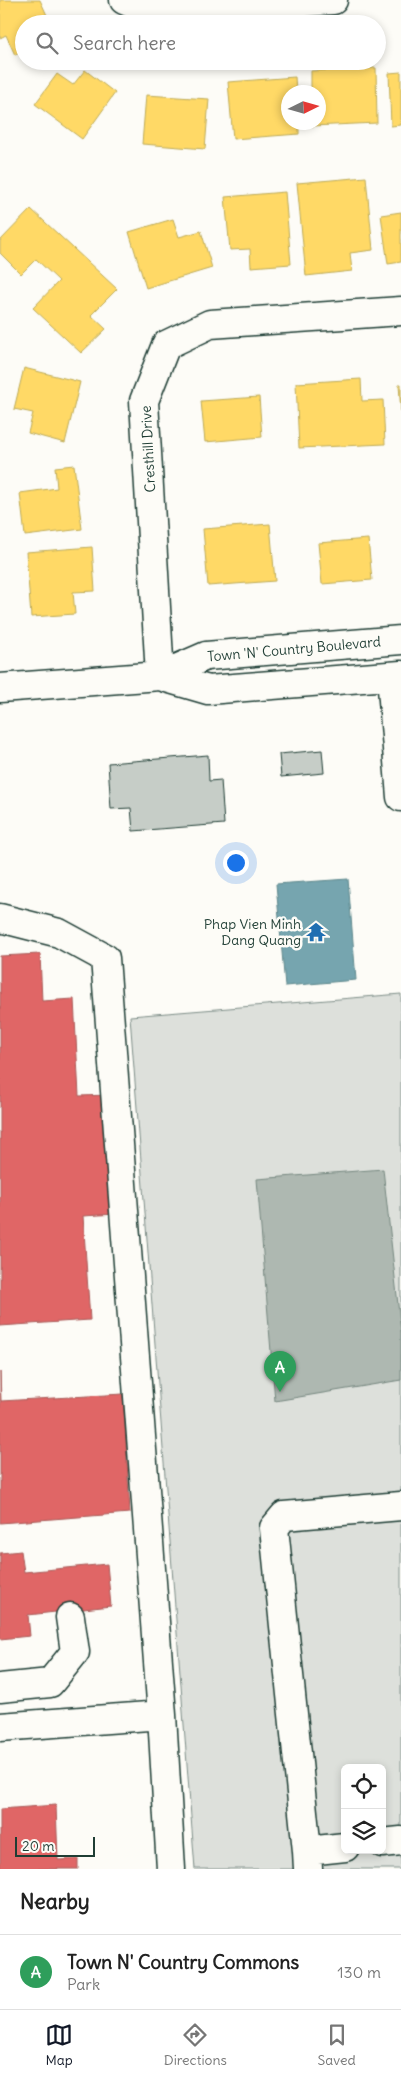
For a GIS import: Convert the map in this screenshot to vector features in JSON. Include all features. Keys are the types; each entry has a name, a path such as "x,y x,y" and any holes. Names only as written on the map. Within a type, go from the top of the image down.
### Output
{"street":[{"path":"124,0 155,13 333,0"},
{"name":"Cresthill Drive","path":"160,676 144,400 166,346 210,324 401,311"},
{"name":"Town 'N' Country Boulevard","path":"0,688 160,676 206,656 401,640"},
{"name":"Town 'N' Country Boulevard","path":"160,676 208,690 396,676"},
{"path":"396,676 401,797"},
{"path":"0,918 59,933 105,958 162,1715 171,1869"},
{"path":"341,1848 308,1860 274,1528 284,1516 401,1506"},
{"path":"0,1688 50,1683 75,1652 70,1617"},
{"path":"0,1727 162,1715"},
{"path":"386,1843 401,1841"}],"shaded area":[{"path":"401,994 401,1869 195,1869 130,1016"},
{"path":"383,1169 401,1332 401,1380 275,1401 257,1179"}],"building: Homes":[{"path":"0,0 40,0 47,15 15,15 15,55 6,35 0,38"},
{"path":"85,70 115,93 82,139 35,104 57,74 73,85"},
{"path":"376,70 377,123 326,125 326,85 311,85 311,71"},
{"path":"401,72 401,125 391,126 389,73"},
{"path":"295,77 296,85 281,85 281,130 299,130 299,134 233,139 228,82"},
{"path":"146,95 209,99 205,149 142,144"},
{"path":"366,177 373,250 350,253 352,271 306,276 297,183"},
{"path":"285,192 291,264 251,267 250,249 230,250 225,197"},
{"path":"31,209 117,289 91,315 106,329 81,353 33,308 59,281 36,259 21,274 0,253 0,241"},
{"path":"401,212 401,262 388,264 381,215"},
{"path":"173,219 179,237 201,231 212,268 146,288 129,232"},
{"path":"24,368 80,382 65,443 28,433 33,413 14,409"},
{"path":"361,379 362,401 383,400 385,444 299,448 296,383"},
{"path":"399,384 401,384 401,413"},
{"path":"259,397 262,437 205,442 201,401"},
{"path":"74,465 82,529 25,536 20,493 57,488 55,467"},
{"path":"270,524 275,581 208,586 203,529"},
{"path":"368,539 372,580 322,584 318,543"},
{"path":"92,547 95,591 73,592 75,614 31,617 26,552"}],"building: Shops":[{"path":"40,954 42,1001 74,999 79,1096 110,1095 116,1214 83,1216 90,1320 0,1326 0,956"},
{"path":"0,1372 1,1401 123,1394 130,1513 0,1523"},
{"path":"21,1551 24,1572 107,1564 111,1606 28,1615 30,1636 0,1639 0,1553"},
{"path":"56,1805 58,1860 78,1859 78,1869 0,1869 0,1809"}],"building: Public":[{"name":"Phap Vien Minh Dang Quang","path":"348,879 356,980 285,986 276,884"}],"building: Other":[{"path":"322,750 324,773 281,777 279,754"},
{"path":"208,755 209,781 221,780 224,824 133,831 131,808 111,809 108,763"}],"place":[{"name":"Phap Vien Minh Dang Quang","path":"316,932"},
{"name":"Town N' Country Commons","path":"280,1392"}]}
